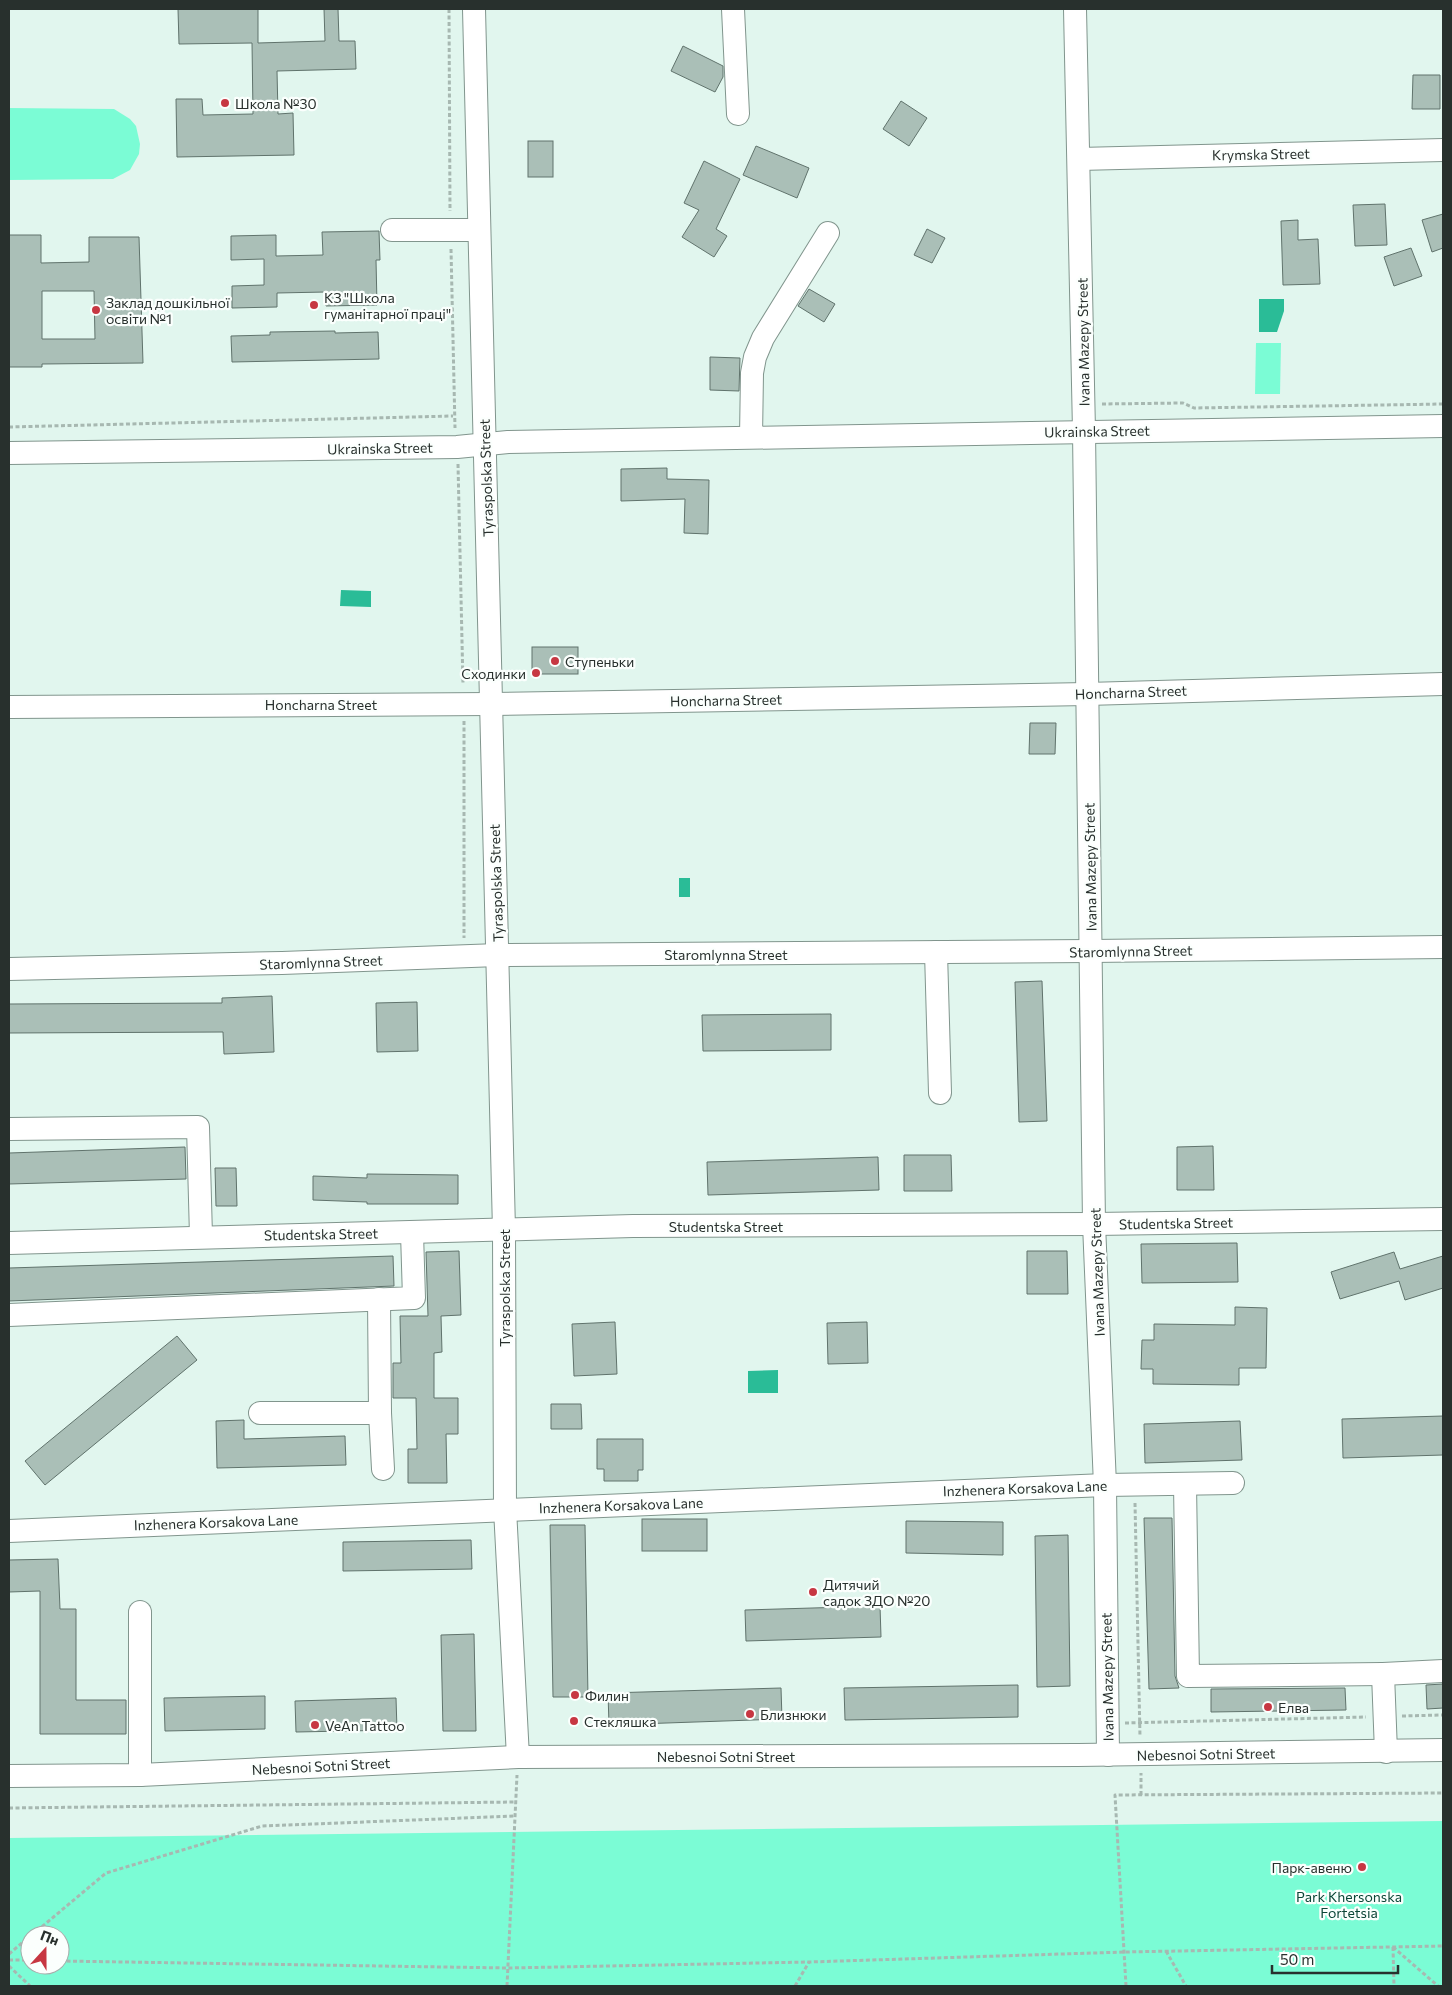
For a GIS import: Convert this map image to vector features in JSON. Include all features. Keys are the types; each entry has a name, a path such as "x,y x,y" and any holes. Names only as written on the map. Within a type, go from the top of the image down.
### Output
{"street":[{"name":"Tyraspolska Street","path":"474,9 504,1230 505,1509 518,1757"},
{"path":"733,9 738,114"},
{"name":"Ivana Mazepy Street","path":"1074,9 1084,404 1094,1224 1105,1485 1106,1723 1108,1755"},
{"name":"Krymska Street","path":"1078,159 1443,150"},
{"path":"392,230 479,230"},
{"path":"751,437 752,373 755,357 763,338 828,233"},
{"name":"Ukrainska Street","path":"9,453 457,447 486,444 751,437 1443,426"},
{"name":"Honcharna Street","path":"9,707 491,704 1087,694 1443,684"},
{"name":"Staromlynna Street","path":"9,969 282,963 498,955 1091,952 1443,946"},
{"path":"936,952 940,1093"},
{"path":"9,1128 198,1127 201,1236"},
{"name":"Studentska Street","path":"9,1243 201,1236 412,1233 633,1226 1094,1224 1443,1219"},
{"path":"9,1315 414,1298 412,1233"},
{"path":"378,1299 383,1469"},
{"path":"260,1413 380,1413"},
{"name":"Inzhenera Korsakova Lane","path":"9,1531 1105,1485 1233,1483"},
{"path":"1185,1484 1188,1676 1383,1674 1443,1671"},
{"path":"140,1612 140,1774"},
{"path":"1383,1674 1386,1752"},
{"name":"Nebesnoi Sotni Street","path":"9,1776 140,1774 518,1757 1141,1755 1443,1750"}],"path":[{"path":"449,9 453,416 457,447 463,703 464,956"},
{"path":"1084,404 1183,403 1194,408 1443,404"},
{"path":"9,427 453,416"},
{"path":"1134,1485 1141,1796"},
{"path":"1106,1723 1443,1715"},
{"path":"507,1986 518,1757"},
{"path":"1126,1986 1115,1796 1443,1793"},
{"path":"9,1808 516,1802"},
{"path":"44,1925 106,1873 262,1826 515,1816"},
{"path":"9,1954 20,1945"},
{"path":"70,1961 508,1968 809,1962 1166,1951 1443,1946"},
{"path":"1393,1947 1394,1986"},
{"path":"1393,1947 1438,1986"},
{"path":"1166,1951 1186,1986"},
{"path":"795,1986 809,1962"},
{"path":"9,1966 30,1986"}],"green space":[{"path":"9,108 114,109 130,119 136,126 140,144 139,154 130,170 113,179 9,180"},
{"path":"1256,343 1281,343 1280,394 1255,394"},
{"name":"Park Khersonska Fortetsia","path":"1443,1821 1443,1986 9,1986 9,1838"}],"shaded area":[{"path":"1259,299 1284,299 1284,311 1277,332 1259,332"},
{"path":"341,590 371,591 371,607 340,606"},
{"path":"679,878 690,878 690,897 679,897"},
{"path":"778,1370 778,1393 748,1393 748,1371"}],"building":[{"path":"178,9 258,9 258,43 325,41 324,9 338,9 339,41 355,41 356,69 277,71 278,114 293,113 294,155 177,157 176,99 202,99 203,115 253,114 252,43 179,44"},
{"path":"683,46 723,66 723,77 715,92 671,71"},
{"path":"1413,75 1440,75 1440,109 1412,109"},
{"path":"901,101 927,118 909,146 883,129"},
{"path":"528,141 553,141 553,177 528,177"},
{"path":"756,146 809,168 797,198 743,175"},
{"path":"704,161 740,179 716,229 727,236 714,257 682,237 699,210 684,203"},
{"path":"1385,204 1387,245 1355,246 1353,205"},
{"path":"1443,214 1443,248 1432,252 1422,220"},
{"path":"1298,220 1298,240 1318,239 1320,284 1283,285 1281,221"},
{"path":"927,229 945,238 932,263 914,255"},
{"path":"379,231 380,260 376,260 377,305 326,306 326,292 277,293 277,307 232,308 232,286 264,285 264,259 231,260 231,236 276,235 276,256 323,255 322,232"},
{"path":"9,235 41,235 41,263 89,262 89,237 139,237 143,363 42,364 42,367 9,367","holes":["42,291 94,291 95,339 42,339"]},
{"path":"1411,248 1422,276 1394,286 1384,257"},
{"path":"809,289 835,304 824,322 798,306"},
{"path":"335,331 335,333 378,332 379,359 232,362 231,336 270,335 270,332"},
{"path":"710,357 740,358 739,391 710,390"},
{"path":"667,468 667,479 709,480 708,534 684,533 685,499 621,501 621,469"},
{"name":"Ступеньки","path":"532,647 578,647 578,674 532,674"},
{"path":"1030,723 1056,723 1055,754 1029,754"},
{"path":"1042,981 1047,1121 1019,1122 1015,982"},
{"path":"272,996 274,1052 224,1054 223,1032 9,1033 9,1004 222,1003 222,998"},
{"path":"417,1002 418,1051 377,1052 376,1003"},
{"path":"831,1014 831,1050 703,1051 702,1015"},
{"path":"1213,1146 1214,1190 1177,1190 1177,1147"},
{"path":"185,1147 186,1179 9,1184 9,1153"},
{"path":"904,1155 951,1155 952,1191 904,1191"},
{"path":"878,1157 879,1190 708,1195 707,1162"},
{"path":"215,1168 236,1168 237,1206 216,1206"},
{"path":"367,1174 458,1175 458,1204 367,1204 367,1202 313,1200 313,1176 367,1178"},
{"path":"1237,1243 1238,1282 1142,1283 1141,1244"},
{"path":"459,1251 461,1315 441,1316 442,1352 434,1353 434,1398 458,1398 458,1434 446,1434 447,1483 408,1483 408,1449 417,1449 416,1398 393,1398 393,1363 401,1363 400,1316 428,1316 426,1252"},
{"path":"1027,1251 1067,1251 1068,1294 1027,1294"},
{"path":"1394,1252 1400,1269 1443,1256 1443,1288 1405,1300 1399,1281 1340,1299 1331,1272"},
{"path":"393,1256 394,1286 9,1301 9,1268"},
{"path":"1235,1307 1267,1308 1266,1368 1239,1368 1239,1385 1153,1384 1153,1369 1141,1369 1142,1340 1154,1340 1154,1324 1235,1325"},
{"path":"615,1322 617,1374 574,1376 572,1324"},
{"path":"867,1322 868,1363 828,1364 827,1323"},
{"path":"177,1336 197,1360 45,1485 25,1461"},
{"path":"551,1404 581,1404 582,1429 551,1429"},
{"path":"1443,1416 1443,1455 1343,1458 1342,1419"},
{"path":"244,1420 244,1439 345,1436 346,1465 217,1468 216,1421"},
{"path":"1240,1421 1242,1460 1145,1463 1144,1424"},
{"path":"597,1439 643,1439 643,1470 638,1470 638,1481 604,1481 604,1469 597,1469"},
{"path":"1144,1518 1172,1518 1175,1676 1179,1688 1149,1689"},
{"path":"642,1519 707,1519 707,1551 642,1551"},
{"path":"906,1521 1003,1522 1003,1555 906,1553"},
{"path":"550,1525 585,1525 588,1697 553,1697"},
{"path":"1068,1535 1070,1686 1037,1687 1035,1536"},
{"path":"471,1540 472,1569 343,1571 343,1542"},
{"path":"58,1559 60,1609 76,1609 76,1700 126,1700 126,1734 40,1734 40,1591 9,1592 9,1560"},
{"path":"880,1606 881,1637 746,1641 745,1610"},
{"path":"474,1634 476,1731 443,1731 441,1635"},
{"path":"1443,1684 1443,1708 1427,1709 1426,1685"},
{"path":"1018,1685 1018,1717 845,1720 844,1688"},
{"path":"781,1688 782,1719 609,1725 608,1693"},
{"path":"1345,1688 1346,1710 1211,1712 1211,1689"},
{"path":"265,1696 265,1729 165,1731 164,1698"},
{"path":"396,1698 397,1730 296,1732 295,1701"}],"place":[{"name":"Школа №30","path":"225,103"},
{"name":"КЗ \"Школа гуманітарної праці\"","path":"314,305"},
{"name":"Заклад дошкільної освіти №1","path":"96,310"},
{"name":"Ступеньки","path":"555,661"},
{"name":"Сходинки","path":"536,673"},
{"name":"Дитячий садок ЗДО №20","path":"813,1592"},
{"name":"Филин","path":"575,1695"},
{"name":"Елва","path":"1268,1707"},
{"name":"Близнюки","path":"750,1714"},
{"name":"Стекляшка","path":"574,1721"},
{"name":"VeAn Tattoo","path":"315,1725"},
{"name":"Парк-авеню","path":"1362,1867"}]}
